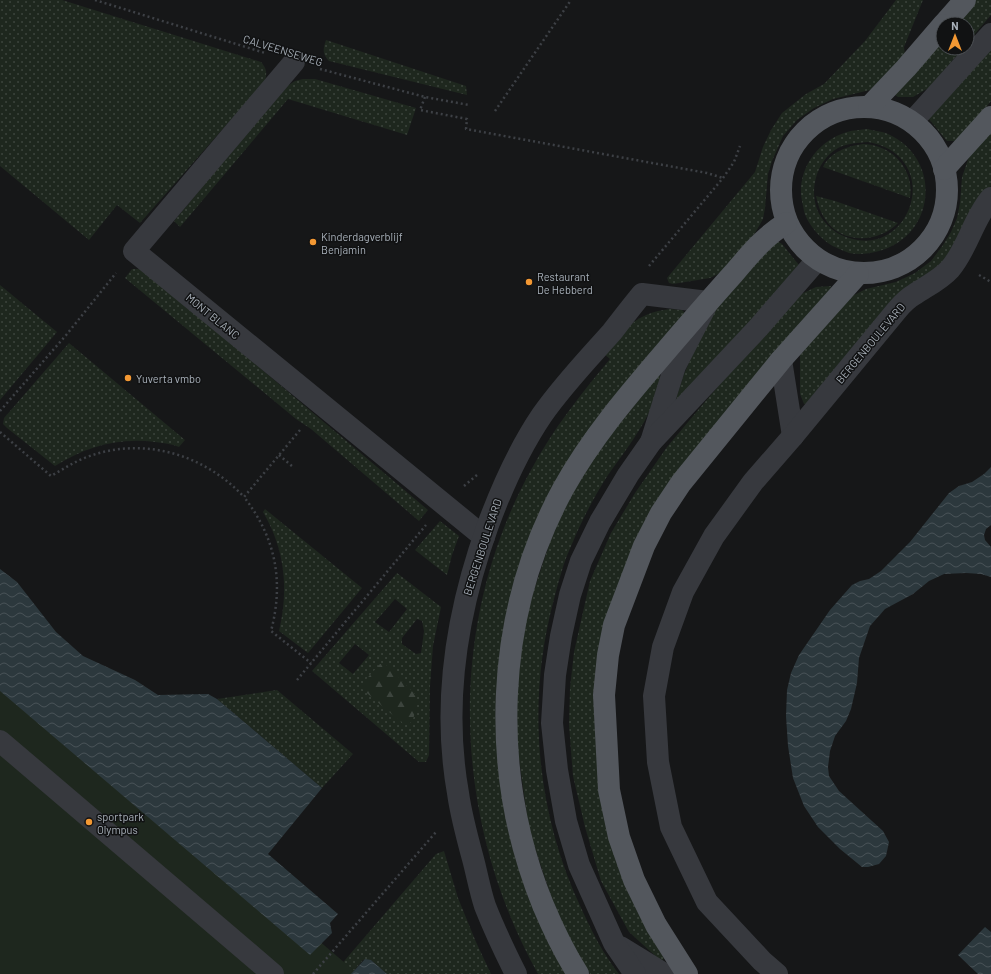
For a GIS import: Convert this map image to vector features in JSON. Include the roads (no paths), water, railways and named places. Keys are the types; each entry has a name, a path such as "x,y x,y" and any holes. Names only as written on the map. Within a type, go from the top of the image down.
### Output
{"main road":[{"path":"952,16 965,0"},
{"path":"869,107 935,35"},
{"path":"857,107 880,109 902,116 912,122 921,130 935,147 944,169 947,192 945,211 937,230 926,246 910,260 892,269 858,274 833,268 818,260 798,242 786,223 780,201 780,179 786,158 798,138 814,123 835,112 857,107"},
{"path":"944,169 991,117"},
{"path":"578,974 551,924 533,879 519,833 510,786 506,738 507,690 512,642 520,602 531,564 546,526 563,489 584,454 607,422 708,302 763,240 774,230 786,223"},
{"path":"687,974 656,924 634,880 620,837 609,790 604,695 608,654 614,625 626,590 644,546 681,483 781,360 858,274"}],"street":[{"path":"912,122 991,34"},
{"name":"MONT BLANC","path":"294,62 134,251 484,537"},
{"name":"BERGENBOULEVARD","path":"777,974 762,961 707,902 671,827 658,762 654,696 663,647 683,592 714,536 753,482 905,302 914,294 934,283 950,269 962,251 980,213 991,198"},
{"path":"635,974 614,943 579,865 566,821 557,770 552,723 555,675 561,636 570,595 582,561 600,522 628,475 651,442 758,328 818,260"},
{"name":"BERGENBOULEVARD","path":"516,974 485,905 460,805 454,763 452,729 454,669 464,602 472,572 499,495 514,463 542,415 573,375 614,330 642,294 708,302"},
{"path":"651,442 675,366 708,302"},
{"path":"781,360 793,436"},
{"path":"0,741 273,974"},
{"path":"614,943 664,974"}],"water":[{"path":"991,467 991,525 986,529 984,535 985,540 991,547 991,577 981,574 966,573 944,574 929,581 913,594 885,609 870,626 859,658 857,683 851,709 846,721 835,736 830,751 828,767 829,776 839,791 883,831 889,842 886,856 879,864 862,867 840,849 818,827 804,806 793,778 788,746 786,716 787,690 791,673 799,655 830,610 852,585 869,579 881,571 910,542 949,493 959,486 972,482"},
{"path":"0,569 17,582 56,632 83,656 135,680 158,695 208,694 217,699 322,788 268,854 338,914 330,923 332,933 310,955 0,691"},
{"path":"985,927 991,932 991,974 978,974 958,955"},
{"path":"365,959 371,960 387,974 351,974"}],"place":[{"name":"Kinderdagverblijf Benjamin","path":"313,242"},
{"name":"Restaurant De Hebberd","path":"529,282"},
{"name":"Yuverta vmbo","path":"128,378"},
{"name":"sportpark Olympus","path":"89,822"}]}
